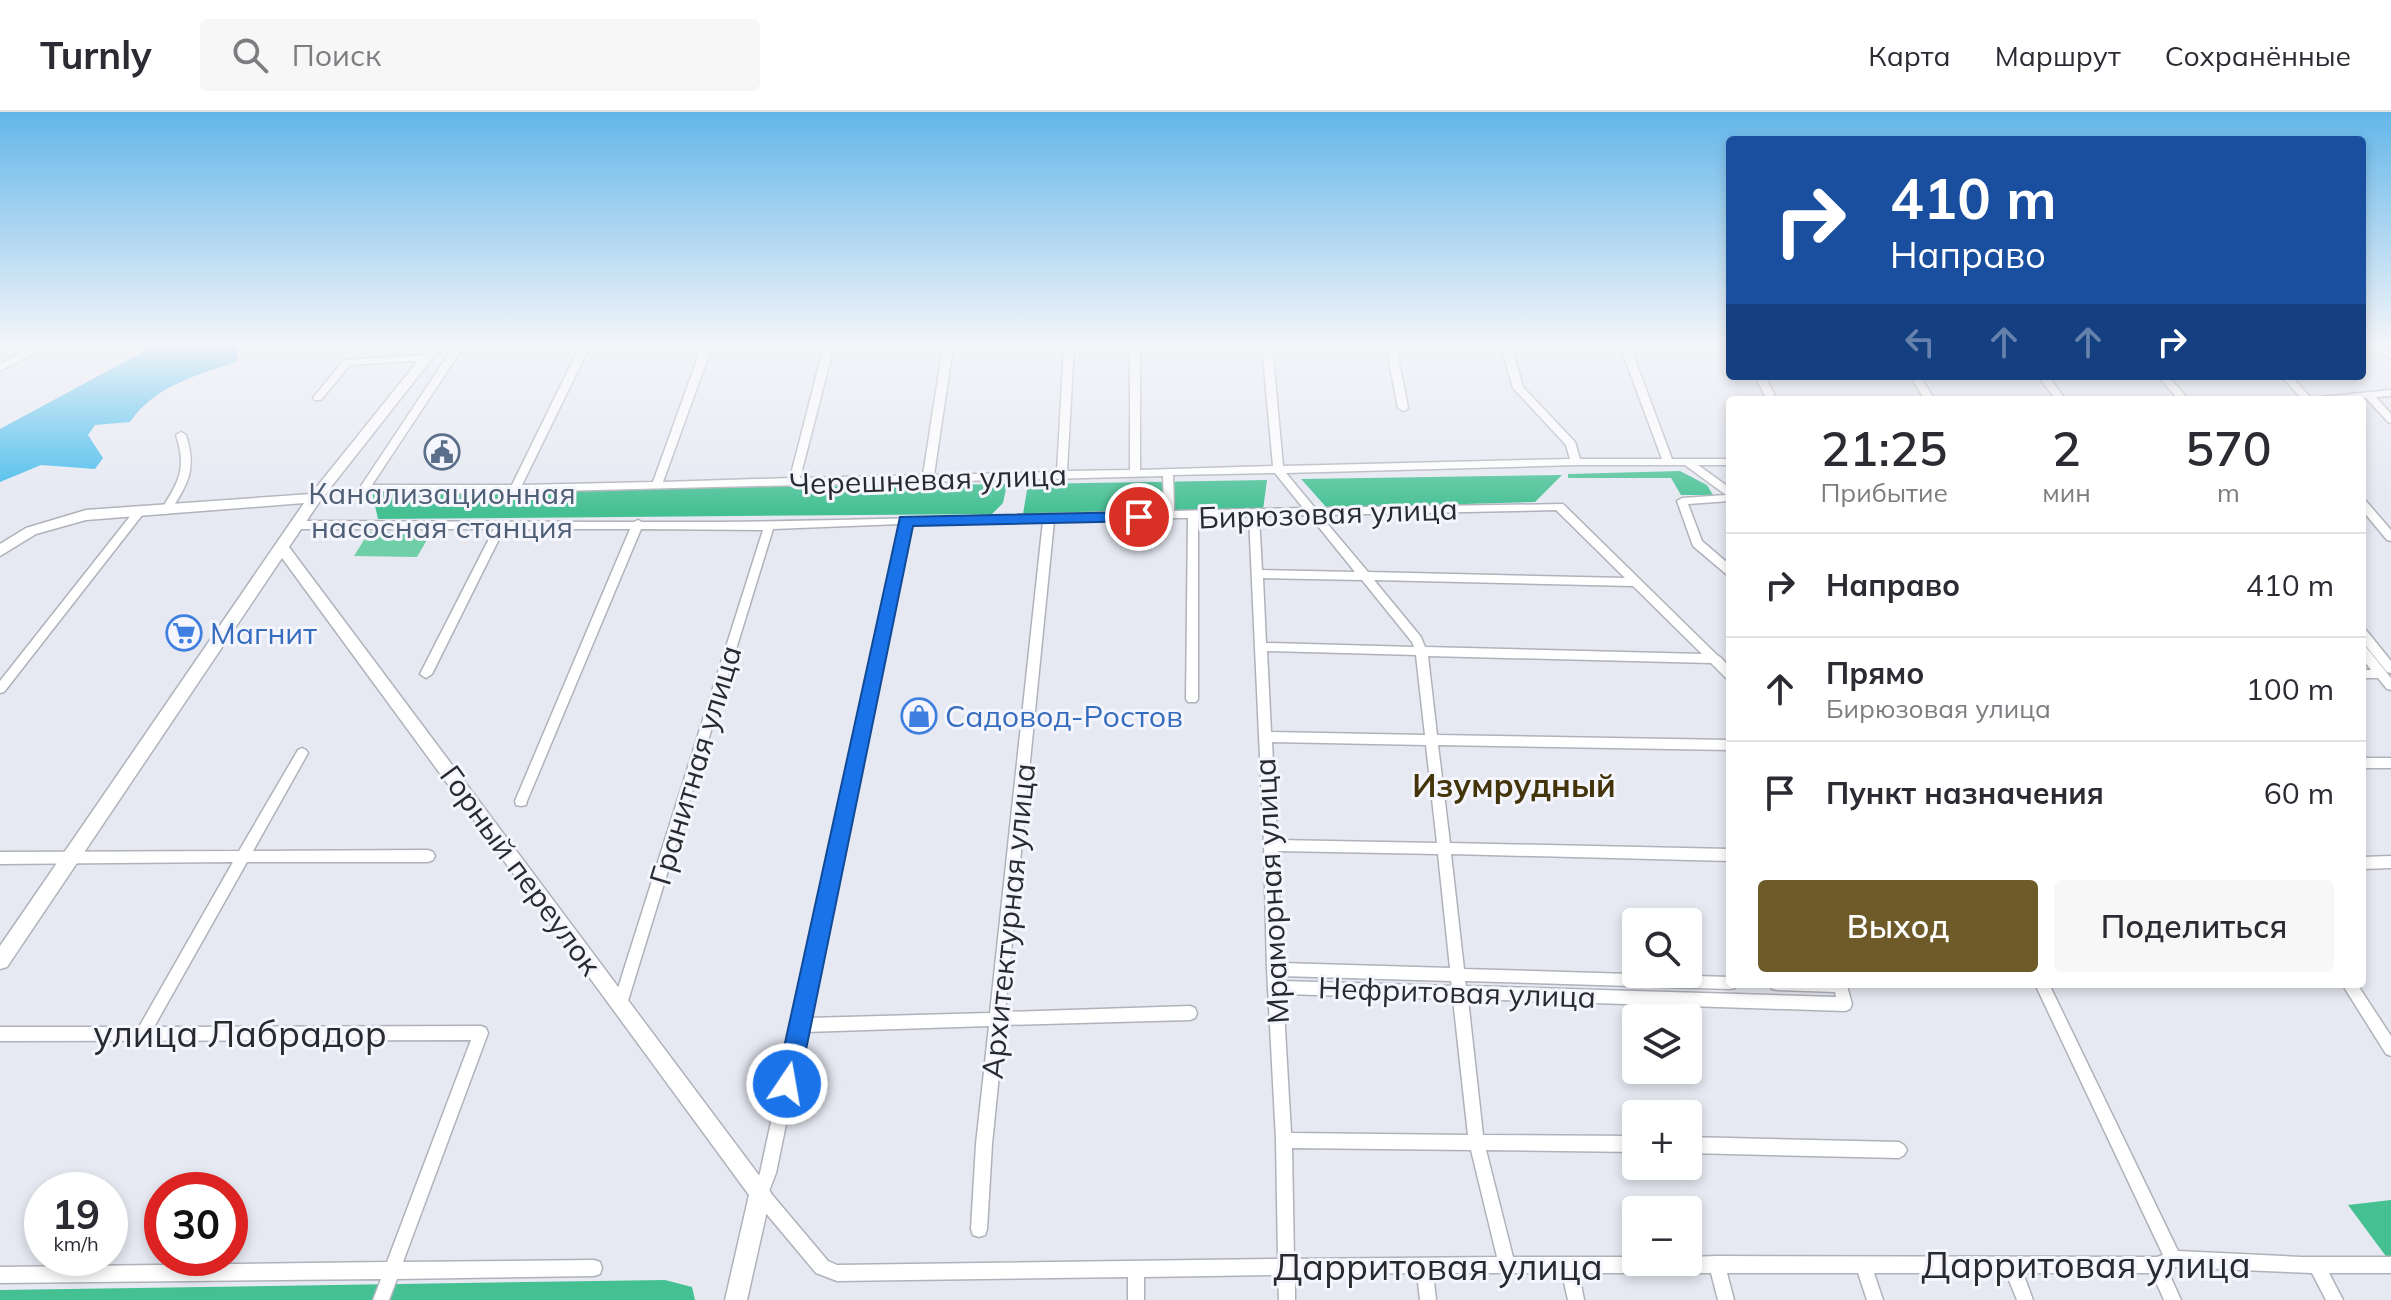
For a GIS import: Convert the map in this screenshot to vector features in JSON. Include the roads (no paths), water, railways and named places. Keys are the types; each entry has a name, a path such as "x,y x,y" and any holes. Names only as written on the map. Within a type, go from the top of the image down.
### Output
{"street":[{"path":"0,961 281,546 392,401"},
{"name":"Черешневая улица","path":"422,401 365,488 515,489 1576,462 1726,462"},
{"path":"515,489 558,401"},
{"path":"657,485 687,401"},
{"path":"794,482 815,401"},
{"path":"928,479 940,401"},
{"path":"1062,475 1066,401"},
{"path":"1135,401 1135,474"},
{"path":"1272,401 1278,470 1417,640 1422,653 1476,1140 1507,1265"},
{"path":"1402,401 1403,408"},
{"path":"1531,401 1571,444 1576,462"},
{"path":"1646,401 1668,462"},
{"path":"2374,401 2391,420"},
{"path":"166,510 189,472 188,454 181,435"},
{"path":"1687,462 1726,493"},
{"path":"1168,473 1169,517"},
{"path":"1726,496 1682,501 1697,543 1726,568"},
{"path":"0,551 31,531 86,515 315,498"},
{"name":"Бирюзовая улица","path":"296,525 769,526 1559,506 1636,582"},
{"path":"2366,508 2391,537"},
{"path":"0,689 139,512"},
{"name":"Мраморная улица","path":"1254,515 1284,1140 1287,1300"},
{"path":"1192,699 1193,516"},
{"name":"Архитектурная улица","path":"979,1229 984,1144 1049,518"},
{"path":"736,1300 760,1193 768,1173 906,521"},
{"path":"521,801 638,524"},
{"path":"426,674 501,525"},
{"name":"Гранитная улица","path":"620,1004 769,526"},
{"name":"Горный переулок","path":"281,546 760,1193"},
{"path":"1259,574 1636,582 1726,670"},
{"path":"2366,640 2391,686"},
{"path":"1262,647 1716,659"},
{"path":"2366,654 2386,672"},
{"path":"2366,674 2386,672"},
{"path":"1264,737 1726,745"},
{"path":"143,1033 302,753"},
{"path":"2366,763 2391,763"},
{"path":"1271,845 1726,855"},
{"path":"0,858 428,856"},
{"path":"2366,863 2391,862"},
{"name":"Нефритовая улица","path":"1274,969 1726,983"},
{"name":"Нефритовая улица","path":"1275,987 1845,1004 1841,988"},
{"path":"2044,988 2165,1262 2173,1300"},
{"path":"2352,988 2391,1049"},
{"path":"800,1025 1190,1013"},
{"name":"улица Лабрадор","path":"0,1034 481,1033 392,1269"},
{"path":"1284,1140 1622,1144"},
{"path":"1702,1145 1899,1150"},
{"name":"Дарритовая улица","path":"760,1193 822,1267 837,1273 1424,1265 2165,1262 2391,1265"},
{"path":"1717,1264 1726,1300"},
{"path":"2011,1264 2025,1300"},
{"path":"1424,1265 1428,1300"},
{"path":"1569,1265 1576,1300"},
{"path":"1863,1265 1875,1300"},
{"path":"2316,1265 2335,1300"},
{"path":"0,1275 594,1268"},
{"path":"381,1300 392,1269"},
{"path":"1136,1269 1136,1300"}],"water":[{"path":"51,401 149,401 130,422 95,425 88,435 103,458 95,469 41,465 0,482 0,429"}],"place":[{"name":"Канализационная насосная станция","path":"442,452"},
{"name":"Магнит","path":"184,633"},
{"name":"Садовод-Ростов","path":"919,716"}],"district":[{"name":"Изумрудный","path":"1514,785"}]}
